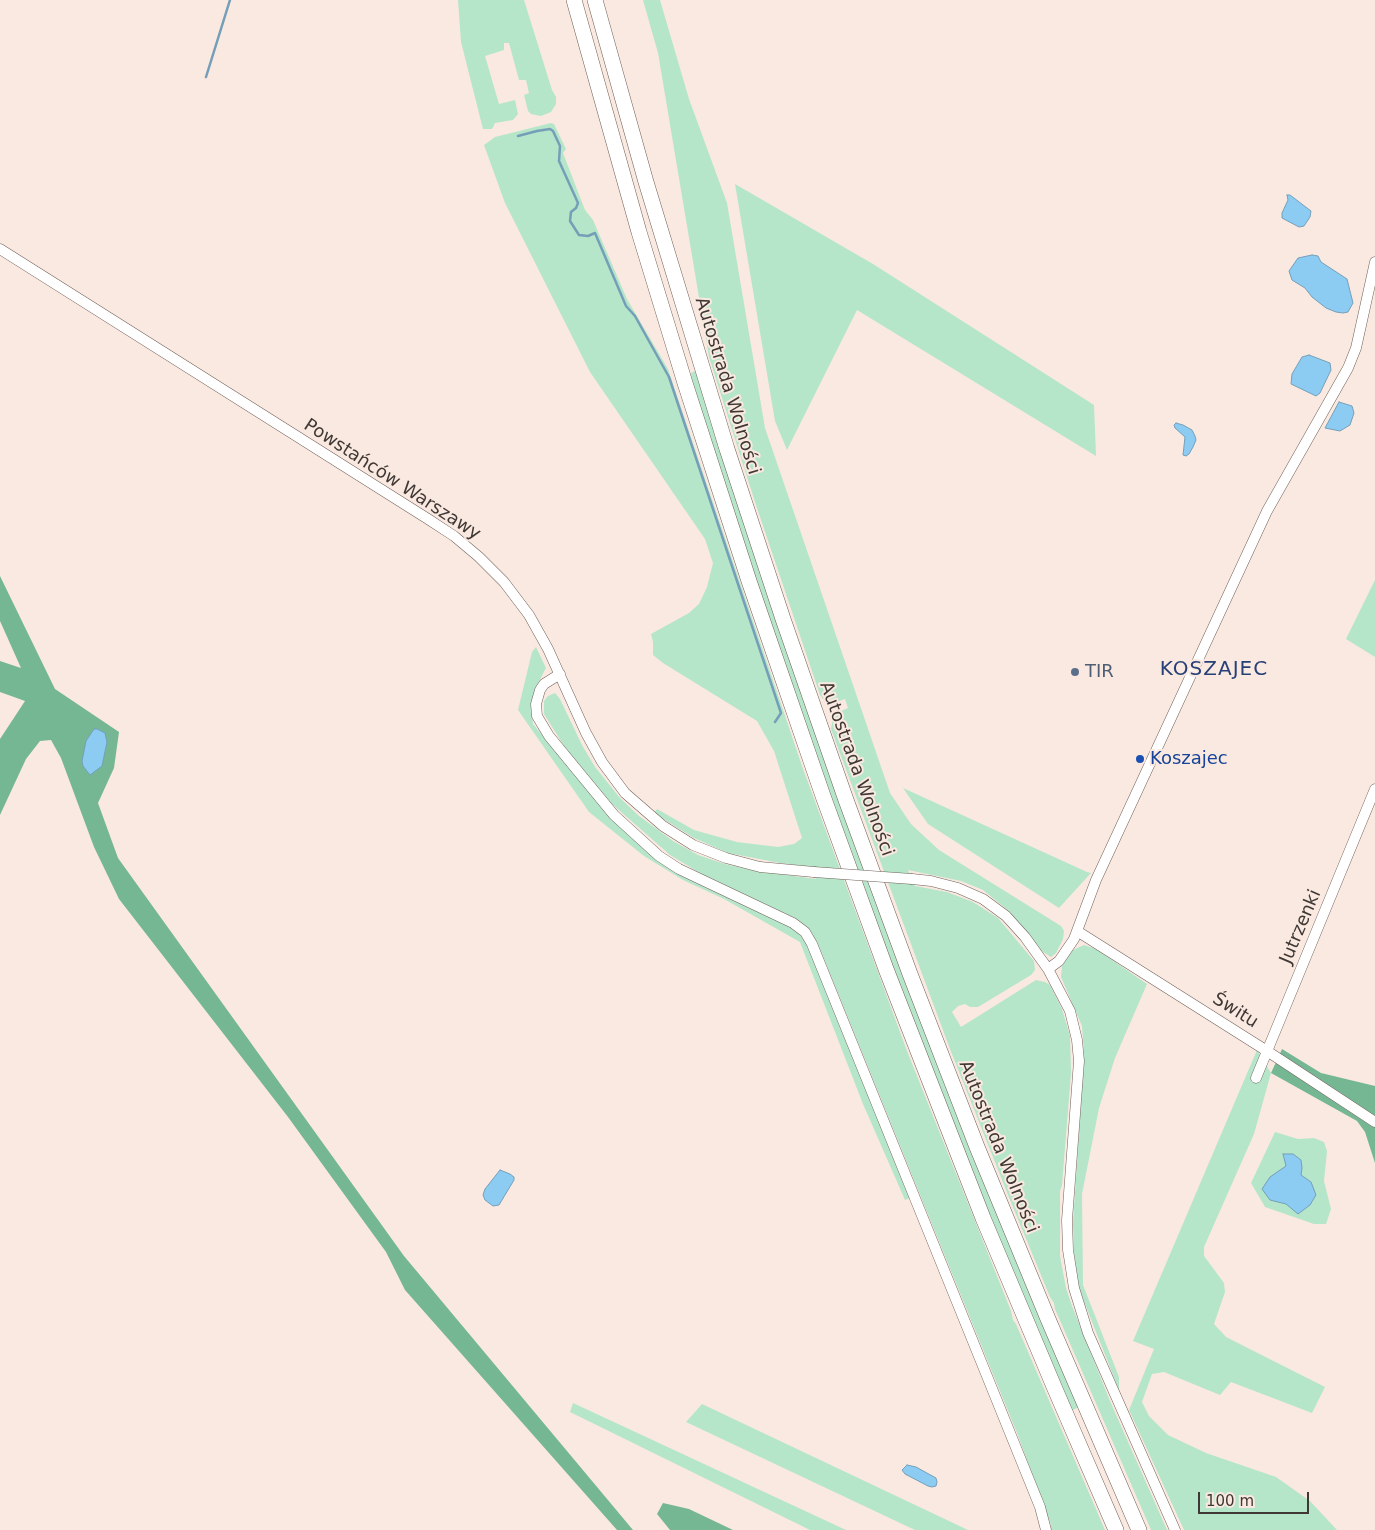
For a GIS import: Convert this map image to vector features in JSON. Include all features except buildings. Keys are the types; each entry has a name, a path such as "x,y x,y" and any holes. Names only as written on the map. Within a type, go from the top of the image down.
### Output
{"highway":[{"path":"574,0 685,383 755,598 823,796 893,986 980,1209 1054,1389 1116,1530"},
{"name":"Autostrada Wolności","path":"595,0 646,182 727,449 840,784 896,937 977,1147 1051,1328 1139,1530"}],"street":[{"name":"Powstańców Warszawy","path":"0,249 468,547 494,571 529,615 560,674 586,733 602,762 625,793 652,818 683,839 726,858 760,867 931,881 958,888 972,893 995,907 1016,926 1048,970 1074,1022 1078,1050 1077,1086 1067,1220 1068,1250 1074,1288 1088,1333 1175,1530"},
{"path":"1048,970 1059,961 1074,939 1092,888 1267,511 1348,368 1358,340 1375,262"},
{"path":"560,674 544,684 540,690 536,704 537,716 549,736 614,815 659,856 679,868 794,923 805,932 812,944 1019,1454 1044,1519 1046,1530"},
{"name":"Jutrzenki","path":"1256,1078 1375,789"},
{"name":"Świtu","path":"1077,931 1375,1122"}],"green space":[{"path":"458,0 524,0 552,90 556,97 556,104 551,112 541,116 531,114 528,111 524,95 529,93 526,80 519,80 509,43 504,43 504,50 485,56 499,104 515,100 518,114 513,120 495,123 492,129 483,129 461,42"},
{"path":"643,0 660,0 689,99 727,203 765,428 890,793 911,824 939,850 1061,926 1064,931 1063,939 1056,953 1051,957 1040,950 1010,912 983,890 961,881 908,870 915,886 947,892 973,902 998,918 1034,961 1035,970 1031,975 978,1007 970,1007 965,1004 958,1006 952,1012 961,1027 1036,980 1050,985 1062,1009 1070,1036 1071,1073 1060,1191 1060,1256 1066,1288 1110,1401 1167,1530 1151,1530 1055,1309 950,1049 831,729 833,717 848,708 845,699 833,703 823,699 820,695 755,502 709,357 658,53"},
{"path":"551,123 554,124 566,149 563,153 585,210 593,220 627,299 668,369 802,766 907,1051 1013,1320 1105,1530 1051,1530 1051,1525 1017,1433 822,954 811,932 795,918 710,879 670,855 612,804 566,749 544,714 544,701 548,696 555,693 560,699 595,767 620,798 639,816 673,841 698,855 725,864 751,870 816,879 811,867 728,853 694,838 654,813 657,809 694,830 737,842 778,847 794,844 802,838 774,751 757,721 653,655 651,634 689,613 699,604 707,587 713,563 705,539 590,372 505,203 484,145 495,137"},
{"path":"735,184 873,264 1094,405 1096,456 857,310 787,450 775,421"},
{"path":"697,370 746,521 1079,1407 1071,1411 967,1166 814,759 690,377 691,373"},
{"path":"0,576 55,689 119,732 114,768 98,803 118,858 404,1256 633,1530 617,1530 405,1290 386,1252 288,1117 119,899 94,847 61,758 51,740 40,741 26,759 0,815 0,739 25,701 0,692 0,661 21,668 0,621"},
{"path":"1375,580 1375,657 1346,639"},
{"path":"536,647 546,668 535,689 531,707 533,724 628,835 653,856 796,930 808,945 910,1198 905,1200 863,1104 800,942 724,899 683,880 644,856 589,812 518,710 532,652"},
{"path":"903,788 1091,873 1059,908 928,824"},
{"path":"1084,945 1096,949 1147,984 1115,1058 1099,1108 1082,1194 1083,1285 1119,1377 1119,1390 1079,1289 1074,1254 1073,1223 1084,1054 1082,1026 1061,977 1062,966 1073,950"},
{"path":"1282,1049 1321,1073 1375,1086 1375,1163 1365,1132 1357,1121 1271,1073"},
{"path":"1257,1050 1271,1073 1254,1134 1204,1247 1204,1256 1224,1283 1225,1292 1214,1324 1226,1337 1325,1387 1312,1413 1231,1382 1220,1395 1164,1372 1152,1374 1142,1402 1149,1416 1168,1435 1206,1453 1276,1477 1310,1501 1337,1530 1184,1530 1129,1410 1154,1349 1133,1341"},
{"path":"1275,1132 1298,1139 1314,1138 1324,1142 1327,1151 1324,1181 1331,1209 1326,1224 1314,1224 1265,1207 1251,1183"},
{"path":"573,1403 846,1530 810,1530 570,1412"},
{"path":"702,1404 968,1530 915,1530 686,1422"},
{"path":"663,1503 689,1509 733,1530 670,1530 657,1514"}],"water":[{"path":"1287,195 1290,195 1311,211 1310,217 1304,226 1299,227 1282,218 1282,213 1288,200"},
{"path":"1312,255 1318,256 1321,262 1347,279 1353,303 1348,312 1336,312 1326,308 1312,297 1305,288 1292,280 1289,271 1298,258"},
{"path":"1309,355 1330,363 1331,370 1320,393 1316,396 1291,384 1292,374 1302,357"},
{"path":"1339,402 1352,406 1354,413 1350,425 1340,431 1325,428"},
{"path":"1176,423 1192,430 1195,436 1196,440 1193,447 1186,456 1183,455 1185,437 1175,428 1174,425"},
{"path":"94,729 105,733 107,742 102,766 90,775 83,766 82,761 86,741"},
{"path":"1283,1154 1293,1154 1301,1160 1301,1175 1311,1182 1316,1195 1310,1205 1298,1214 1286,1204 1270,1200 1262,1189 1270,1177 1286,1166"},
{"path":"500,1170 510,1174 514,1177 514,1180 499,1205 493,1206 485,1200 483,1195 485,1189"},
{"path":"907,1465 916,1467 936,1478 936,1486 928,1486 905,1474 902,1470"}],"waterway":[{"path":"206,77 230,0"},
{"path":"518,136 550,129 553,131 560,146 559,161 578,203 571,212 570,221 579,235 588,236 595,233 626,306 635,316 669,377 781,713 775,722"}],"place":[{"name":"TIR","path":"1075,672"},
{"name":"Koszajec","path":"1140,759"}],"district":[{"name":"KOSZAJEC","path":"1214,670"}]}
